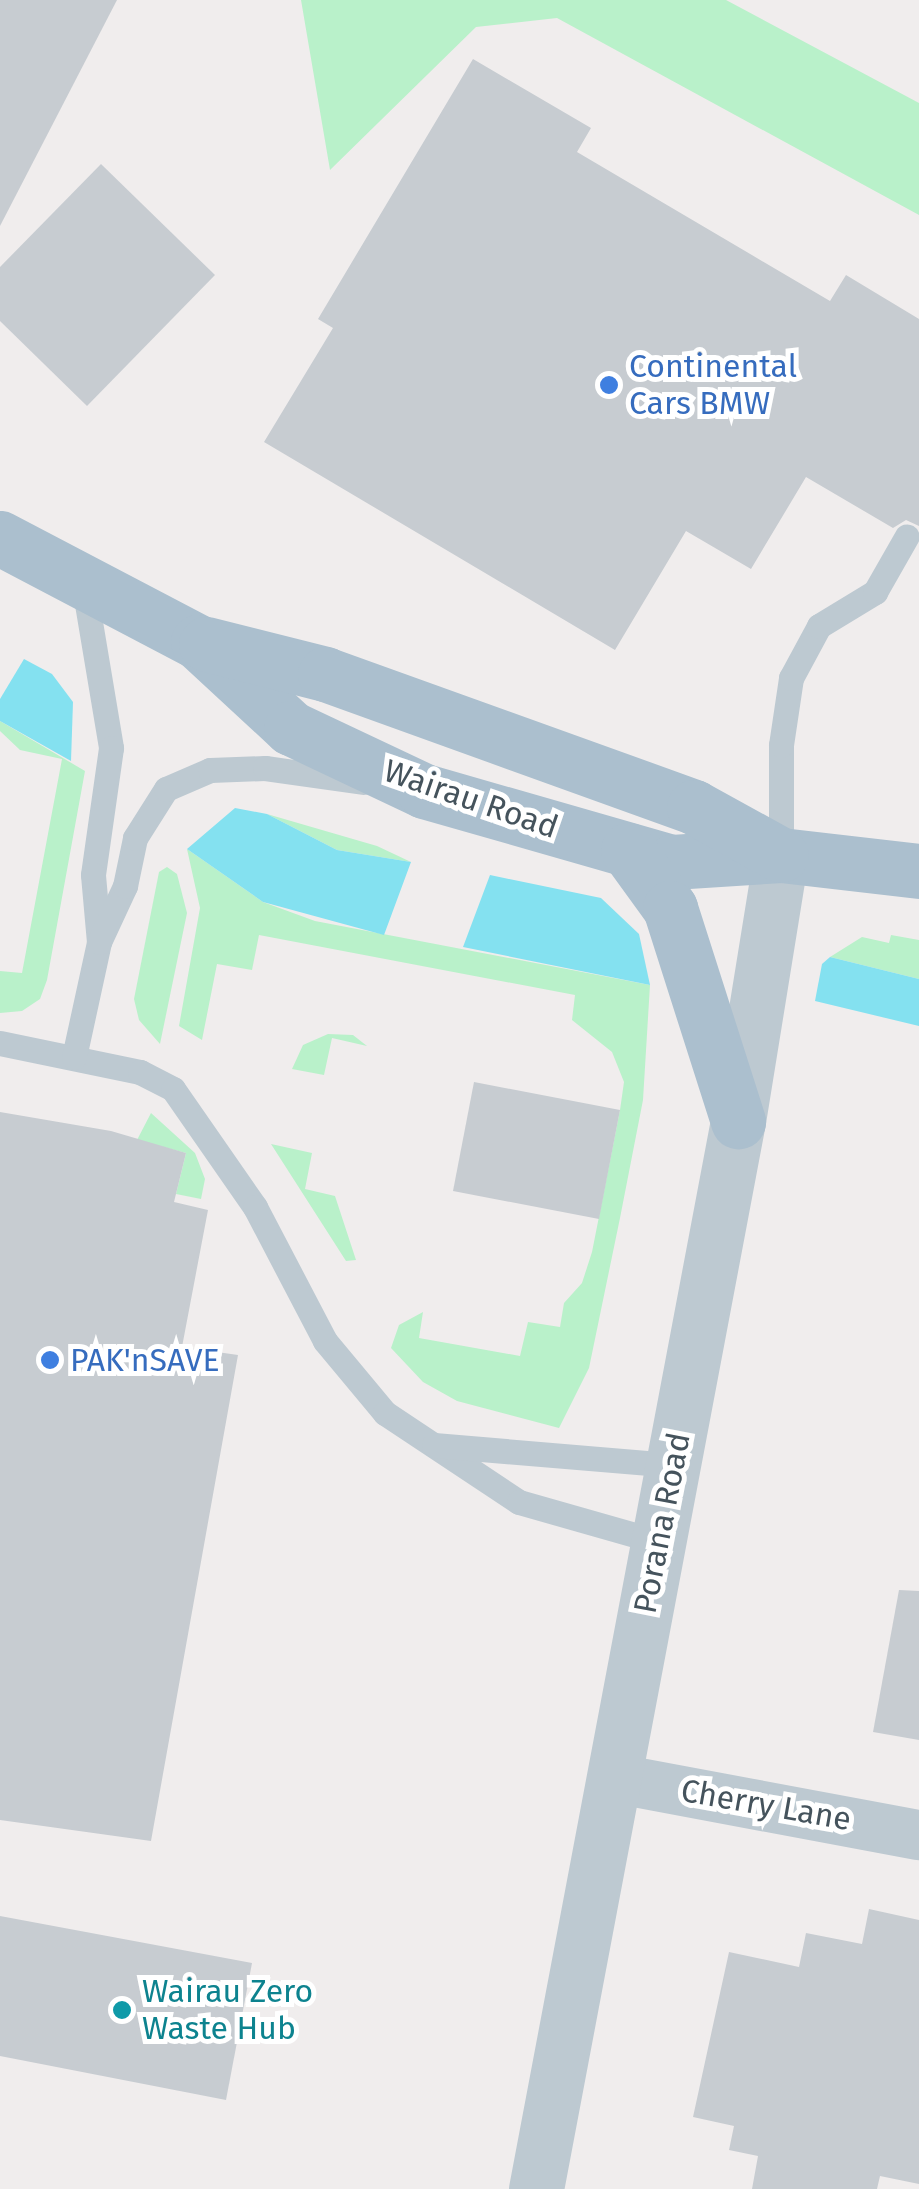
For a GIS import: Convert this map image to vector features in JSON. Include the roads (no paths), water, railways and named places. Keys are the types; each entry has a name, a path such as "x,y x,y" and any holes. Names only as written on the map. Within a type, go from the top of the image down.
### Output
{"main road":[{"name":"Wairau Road","path":"0,538 198,642 291,728 424,791 672,862 781,856 919,872"},
{"name":"Wairau Road","path":"198,642 325,674 694,807 781,856"},
{"path":"628,850 670,908 738,1121"}],"street":[{"name":"Porana Road","path":"536,2189 738,1121 781,856"},
{"name":"Cherry Lane","path":"614,1778 919,1834"}],"lane":[{"path":"781,856 780,745 791,678 819,626 875,592 907,536"},
{"path":"82,579 111,748 92,875 99,942"},
{"path":"74,1057 99,942 125,886 134,838 166,788 184,775 265,768 424,791"},
{"path":"0,1042 140,1072 184,1098 254,1207 346,1372 385,1413 519,1502 658,1542"},
{"path":"434,1446 673,1465"}],"water":[{"path":"24,659 52,674 73,702 71,761 0,721 0,699"},
{"path":"235,808 267,814 337,850 411,862 384,935 263,902 187,849"},
{"path":"490,875 601,898 639,934 650,985 463,947"},
{"path":"830,957 919,979 919,1026 815,1001 822,964"}],"place":[{"name":"Continental Cars BMW","path":"609,385"},
{"name":"PAK'nSAVE","path":"50,1360"},
{"name":"Wairau Zero Waste Hub","path":"122,2010"}]}
